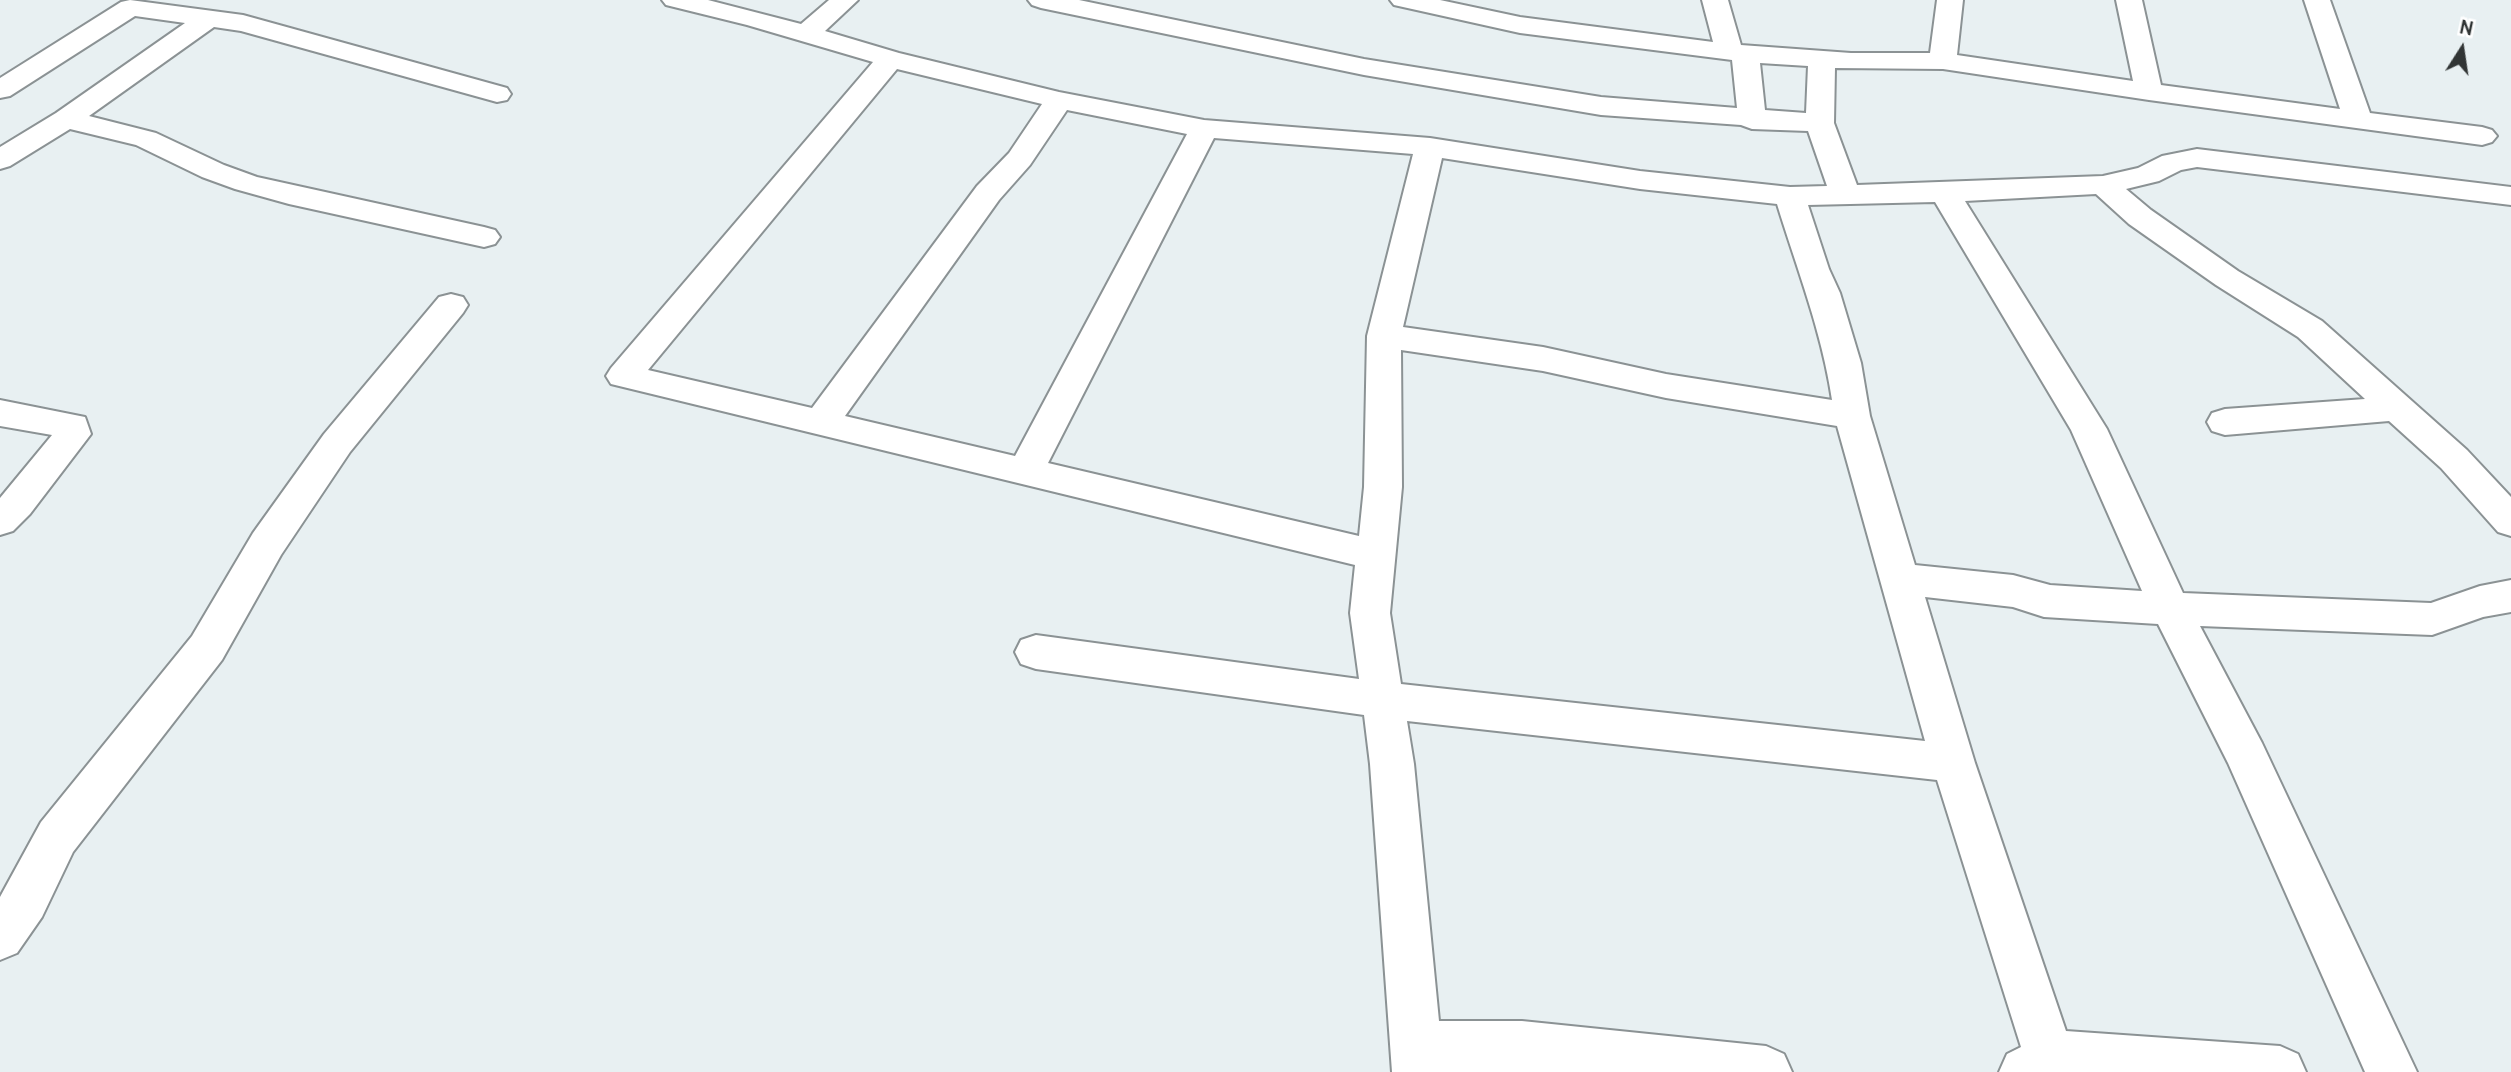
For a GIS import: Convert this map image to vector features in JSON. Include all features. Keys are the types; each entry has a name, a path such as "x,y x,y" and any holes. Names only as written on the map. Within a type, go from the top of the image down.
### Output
{"street":[{"path":"675,0 891,59 1059,100 1204,129 1430,147 1640,180 1790,196 1945,193 2103,185 2148,175 2173,162 2197,158 2511,196"},
{"path":"806,34 845,0"},
{"path":"1041,0 1364,67 1601,106 1752,120 1821,123"},
{"path":"1403,0 1520,25 1737,52 1822,59 1943,61 2149,92 2482,136"},
{"path":"1715,0 1737,52 1752,120"},
{"path":"1943,61 1951,0"},
{"path":"2129,0 2149,92"},
{"path":"2317,0 2358,120"},
{"path":"0,90 130,8 243,23 498,94"},
{"path":"0,160 66,118 207,20"},
{"path":"891,59 622,376 822,421 1024,472 1377,555"},
{"path":"1822,59 1821,123 1845,195"},
{"path":"822,421 988,193 1020,159 1059,100"},
{"path":"66,118 146,139 213,172 257,186 484,237"},
{"path":"1024,472 1204,129"},
{"path":"1430,147 1384,336 1382,487 1370,613 1392,764 1417,1059 1522,1046 1766,1072"},
{"path":"2103,185 2140,216 2227,278 2310,329 2454,459 2511,522"},
{"path":"1945,193 2089,429 2170,609 2247,756 2391,1072"},
{"path":"1790,196 1813,269 1824,293 1844,363 1852,416 2037,1064 2280,1072"},
{"path":"0,937 25,901 57,836 152,721 206,648 267,544 337,443 451,305"},
{"path":"1384,336 1543,359 1666,386 1852,416"},
{"path":"2225,422 2395,408"},
{"path":"0,413 72,426 73,434 18,504 0,521"},
{"path":"1899,579 2013,591 2031,594 2044,601 2170,609 2432,619 2480,602 2511,596"},
{"path":"1035,652 1382,700 1953,763"}]}
